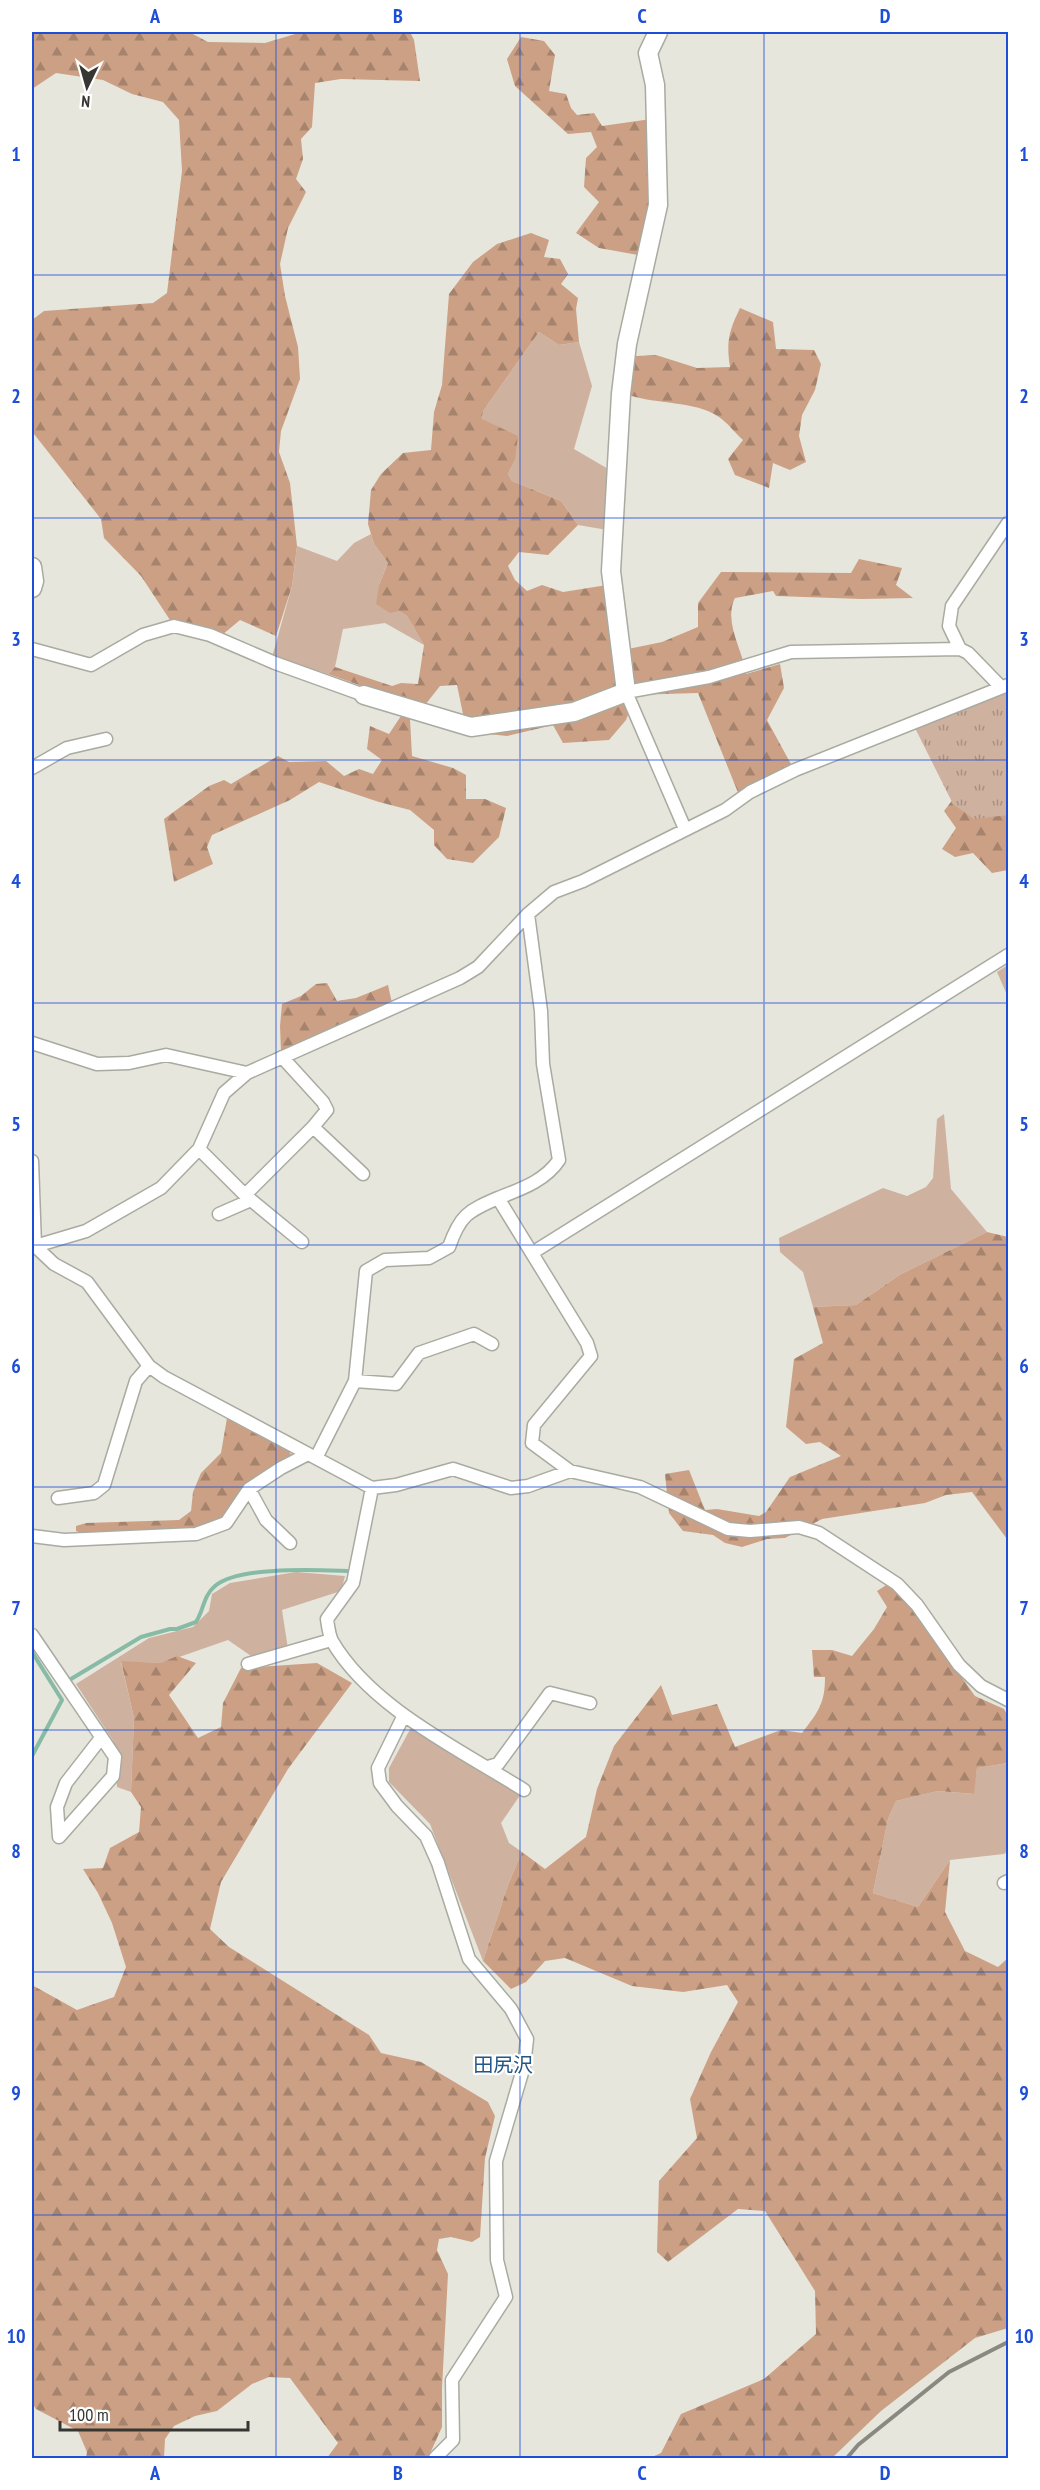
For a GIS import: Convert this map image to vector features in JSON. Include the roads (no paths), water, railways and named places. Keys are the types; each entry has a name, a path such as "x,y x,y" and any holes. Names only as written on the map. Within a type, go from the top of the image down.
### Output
{"street":[{"path":"658,32 648,54 655,86 658,205 627,344 621,394 611,571 626,692 685,829"},
{"path":"960,649 949,626 952,606 1008,523"},
{"path":"32,567 34,581 32,588"},
{"path":"32,649 91,664 143,635 174,626 210,635 276,663 364,694 471,727 574,712 626,692 709,677 791,652 960,649 968,653 1005,686 795,770 750,792 725,810 583,881 554,892 528,914 478,967 460,978 247,1073 224,1093 199,1149 161,1188 86,1231 33,1247"},
{"path":"32,768 67,748 106,739"},
{"path":"32,1536 64,1540 196,1534 226,1523 249,1489 281,1468 312,1456 355,1381 366,1271 385,1260 429,1258 449,1247 455,1229 471,1210 535,1182 552,1170 559,1160 543,1064 541,1011 528,914"},
{"path":"532,1253 1008,955"},
{"path":"32,1043 97,1064 129,1063 166,1055 247,1073"},
{"path":"219,1214 248,1198 327,1110 323,1102 282,1057"},
{"path":"313,1127 363,1174"},
{"path":"199,1149 248,1198 302,1242"},
{"path":"32,1161 33,1247"},
{"path":"498,1198 587,1343 591,1356 534,1425 532,1443 570,1471 640,1487 728,1529 750,1531 800,1527 819,1533 897,1584 917,1605 960,1665 981,1686 1008,1700"},
{"path":"33,1247 54,1264 87,1282 149,1366 164,1377 372,1488 396,1485 453,1469 511,1488 528,1486 570,1471"},
{"path":"355,1381 396,1384 419,1353 474,1334 492,1344"},
{"path":"58,1498 94,1493 104,1485 136,1381 149,1366"},
{"path":"372,1488 353,1583 327,1619 331,1640 349,1664 378,1695 404,1715 524,1790"},
{"path":"249,1489 266,1520 290,1543"},
{"path":"32,1635 115,1757 113,1776 59,1837 57,1807 66,1783 101,1738"},
{"path":"248,1664 331,1640"},
{"path":"488,1767 498,1764 550,1693 590,1703"},
{"path":"404,1715 378,1768 380,1783 426,1836 438,1863 469,1959 511,2009 527,2040 524,2066 496,2161 497,2260 506,2297 452,2380 453,2440 435,2458"}],"waterway":[{"path":"71,1679 141,1637 196,1622 211,1590 226,1580 259,1572 347,1571"},
{"path":"32,1652 62,1700 32,1756"}],"railway":[{"path":"847,2458 858,2445 949,2372 1008,2342"}],"district":[{"name":"田尻沢","path":"503,2065"}]}
